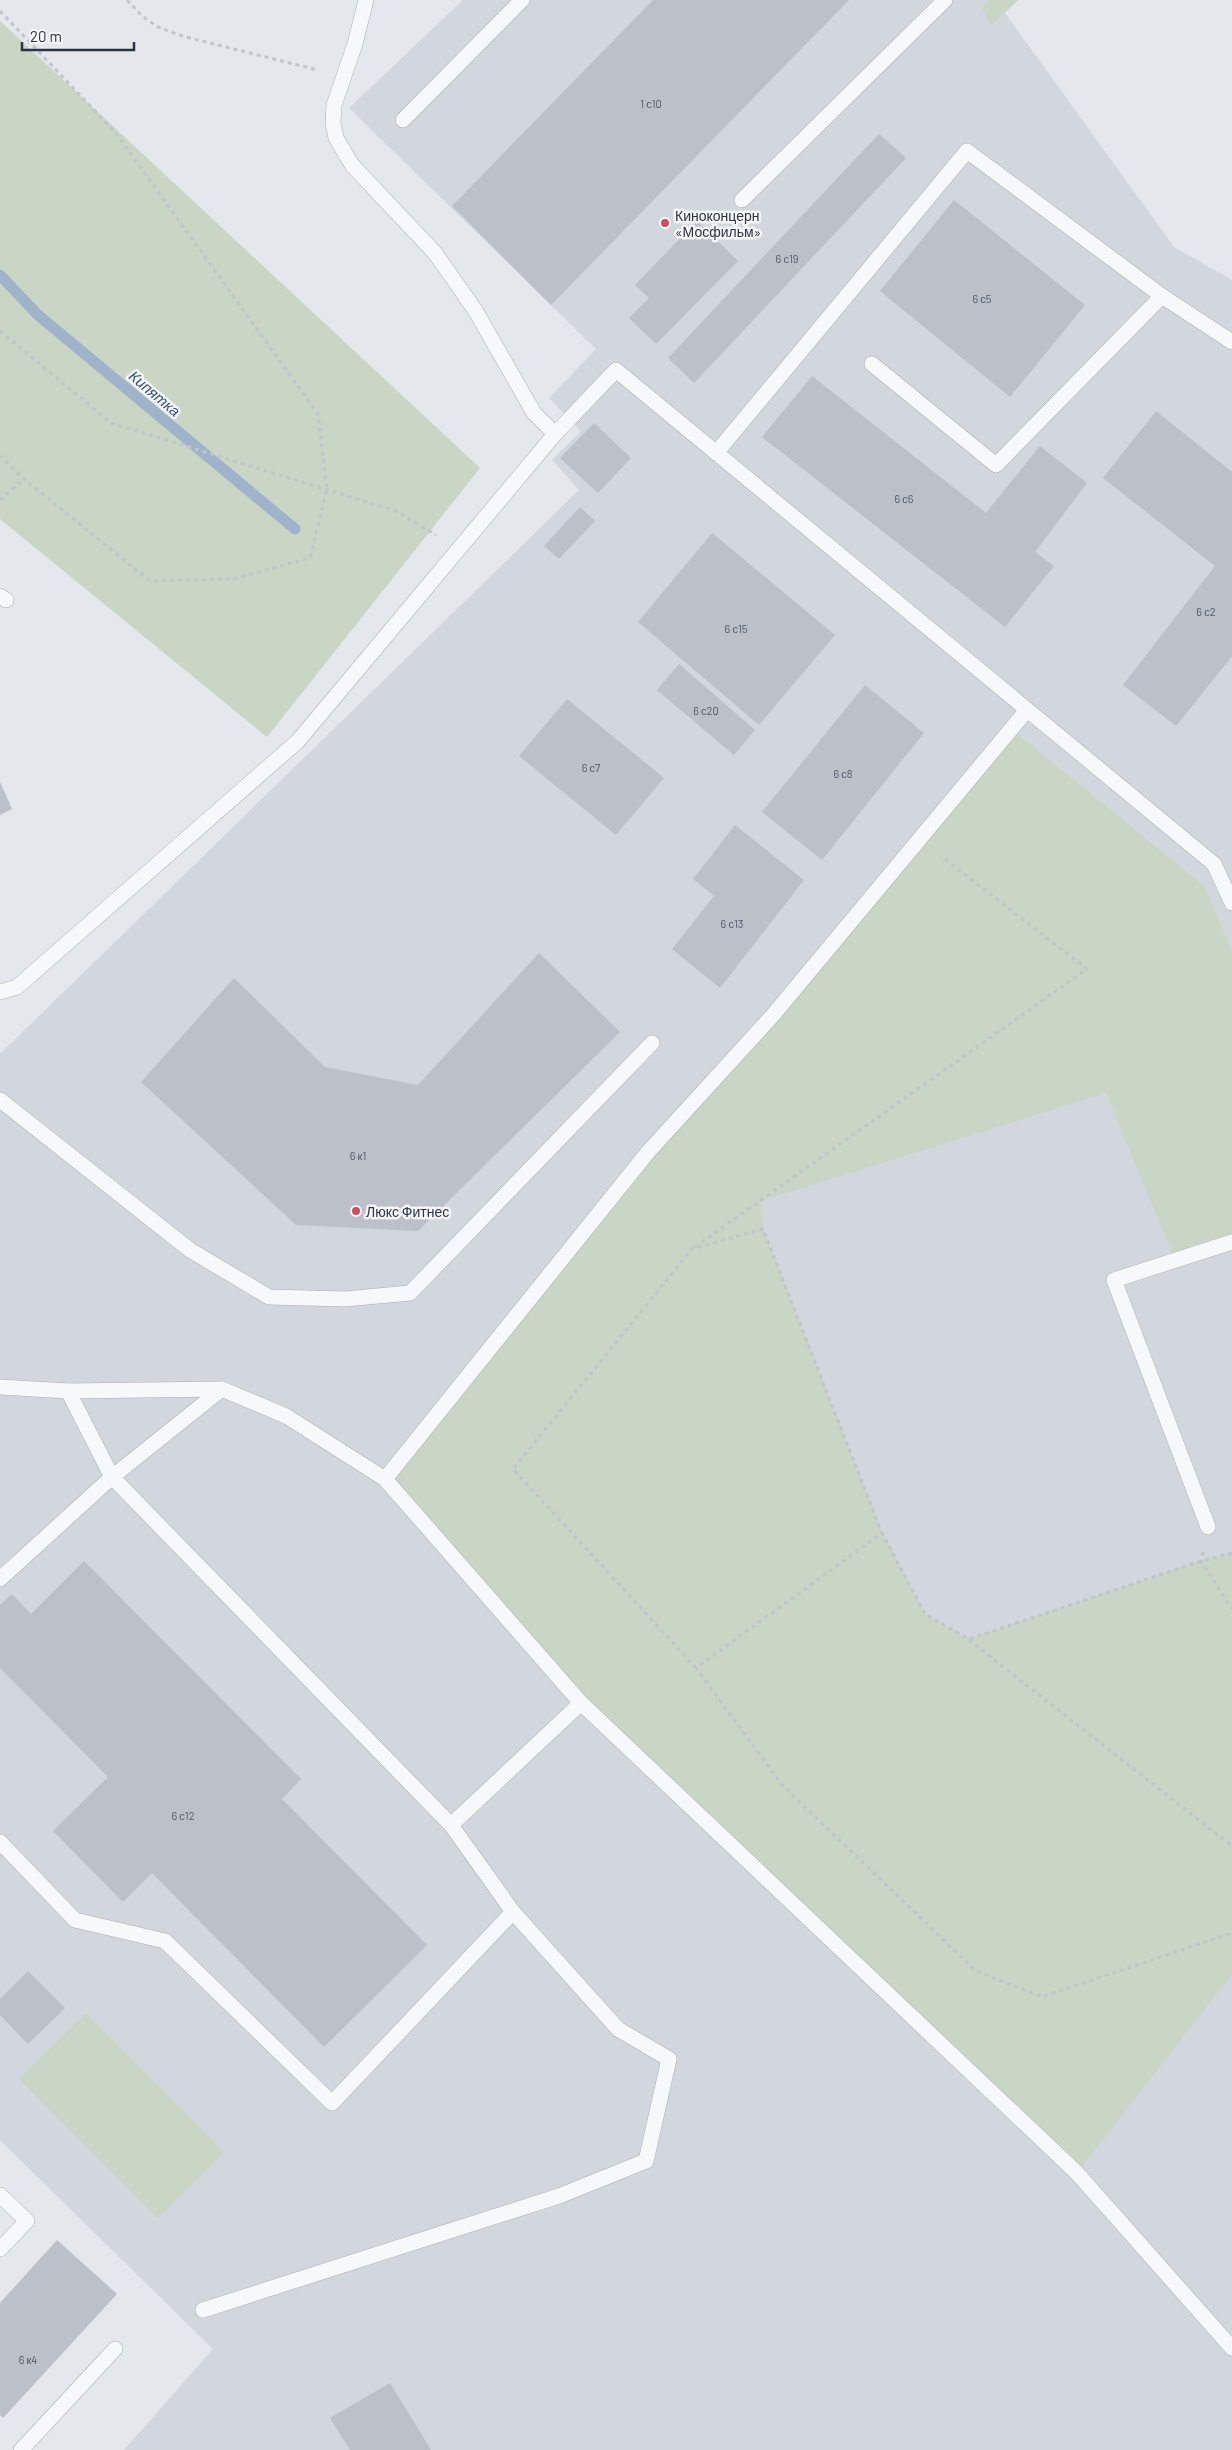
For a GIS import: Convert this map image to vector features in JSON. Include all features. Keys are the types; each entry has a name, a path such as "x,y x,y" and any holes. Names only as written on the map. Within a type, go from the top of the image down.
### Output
{"lane":[{"path":"366,0 355,44 334,105 333,123 336,138 352,165 435,253 475,310 534,413 555,434"},
{"path":"403,120 522,0"},
{"path":"742,200 945,0"},
{"path":"716,453 967,151 1162,296 1232,342"},
{"path":"872,364 996,465 1162,296"},
{"path":"0,992 17,987 298,741 555,434 616,370 1214,864 1232,903"},
{"path":"385,1478 648,1152 773,1015 1027,710"},
{"path":"0,1100 190,1250 269,1297 344,1299 410,1294 652,1043"},
{"path":"1208,1527 1114,1280 1232,1242"},
{"path":"0,1387 68,1391 222,1389 286,1416 385,1478 581,1703 1077,2173 1232,2348"},
{"path":"0,1579 112,1477 222,1389"},
{"path":"68,1391 112,1477 451,1825 513,1912 618,2029 669,2059 646,2161 559,2196 203,2310"},
{"path":"451,1825 581,1703"},
{"path":"0,1842 75,1920 166,1941 332,2104 513,1912"},
{"path":"0,2195 26,2221 0,2249"},
{"path":"21,2450 115,2349"}],"path":[{"path":"128,0 142,16 158,27 182,36 344,76"},
{"path":"0,11 115,132 318,414 327,489 310,558 233,579 150,581 24,479 0,456"},
{"path":"0,331 111,423 396,511 458,548"},
{"path":"0,500 24,479"},
{"path":"919,839 1087,969 692,1249 513,1468 696,1668 783,1786 976,1971 1042,1997 1232,1933"},
{"path":"692,1249 763,1229 882,1533 924,1614 969,1639 1232,1846"},
{"path":"696,1668 882,1533"},
{"path":"969,1639 1201,1561 1232,1553"},
{"path":"1201,1561 1232,1609"}],"shaded area":[{"path":"463,0 1018,0 1005,13 1174,247 1232,280 1232,2450 124,2450 213,2349 0,2140 0,1054 579,490 552,460 581,431 549,398 596,349 349,108"}],"green space":[{"path":"990,0 1018,0 991,25 982,8"},
{"path":"0,21 480,468 267,737 0,519"},
{"path":"1011,729 1204,886 1232,951 1232,1242 1175,1260 1106,1093 760,1201 763,1229 882,1533 925,1614 969,1639 1201,1561 1232,1553 1232,1974 1077,2173 581,1703 385,1479 648,1152"},
{"path":"86,2013 224,2153 157,2218 19,2079"}],"building":[{"path":"653,0 849,0 551,305 452,206"},
{"path":"879,134 906,158 694,383 668,358"},
{"path":"954,200 1085,305 1010,397 880,291"},
{"path":"697,221 738,261 656,344 629,318 649,298 635,285"},
{"path":"812,376 986,513 1040,446 1087,483 1035,552 1054,566 1005,627 762,437"},
{"path":"1156,411 1232,472 1232,656 1176,726 1123,685 1215,566 1103,478"},
{"path":"594,423 631,458 598,493 560,458"},
{"path":"580,507 595,521 559,559 544,546"},
{"path":"712,533 835,635 759,725 638,622"},
{"path":"679,664 755,730 734,755 657,690"},
{"path":"865,685 924,733 822,860 762,812"},
{"path":"567,699 664,778 616,835 519,756"},
{"path":"0,782 12,809 0,815"},
{"path":"735,825 804,880 720,988 672,949 714,896 693,879"},
{"path":"539,953 620,1032 418,1231 296,1225 141,1082 234,978 325,1067 418,1085"},
{"path":"84,1561 301,1779 282,1799 427,1945 324,2047 152,1873 123,1902 53,1831 108,1777 0,1668 0,1605 12,1594 31,1614"},
{"path":"28,1971 65,2008 28,2044 0,2015 0,1999"},
{"path":"57,2240 117,2294 3,2418 0,2415 0,2303"},
{"path":"390,2383 431,2450 350,2450 330,2418"}],"waterway":[{"name":"Кипятка","path":"0,275 38,315 295,529"}],"place":[{"name":"Киноконцерн «Мосфильм»","path":"665,223"},
{"name":"Люкс Фитнес","path":"356,1211"}]}
